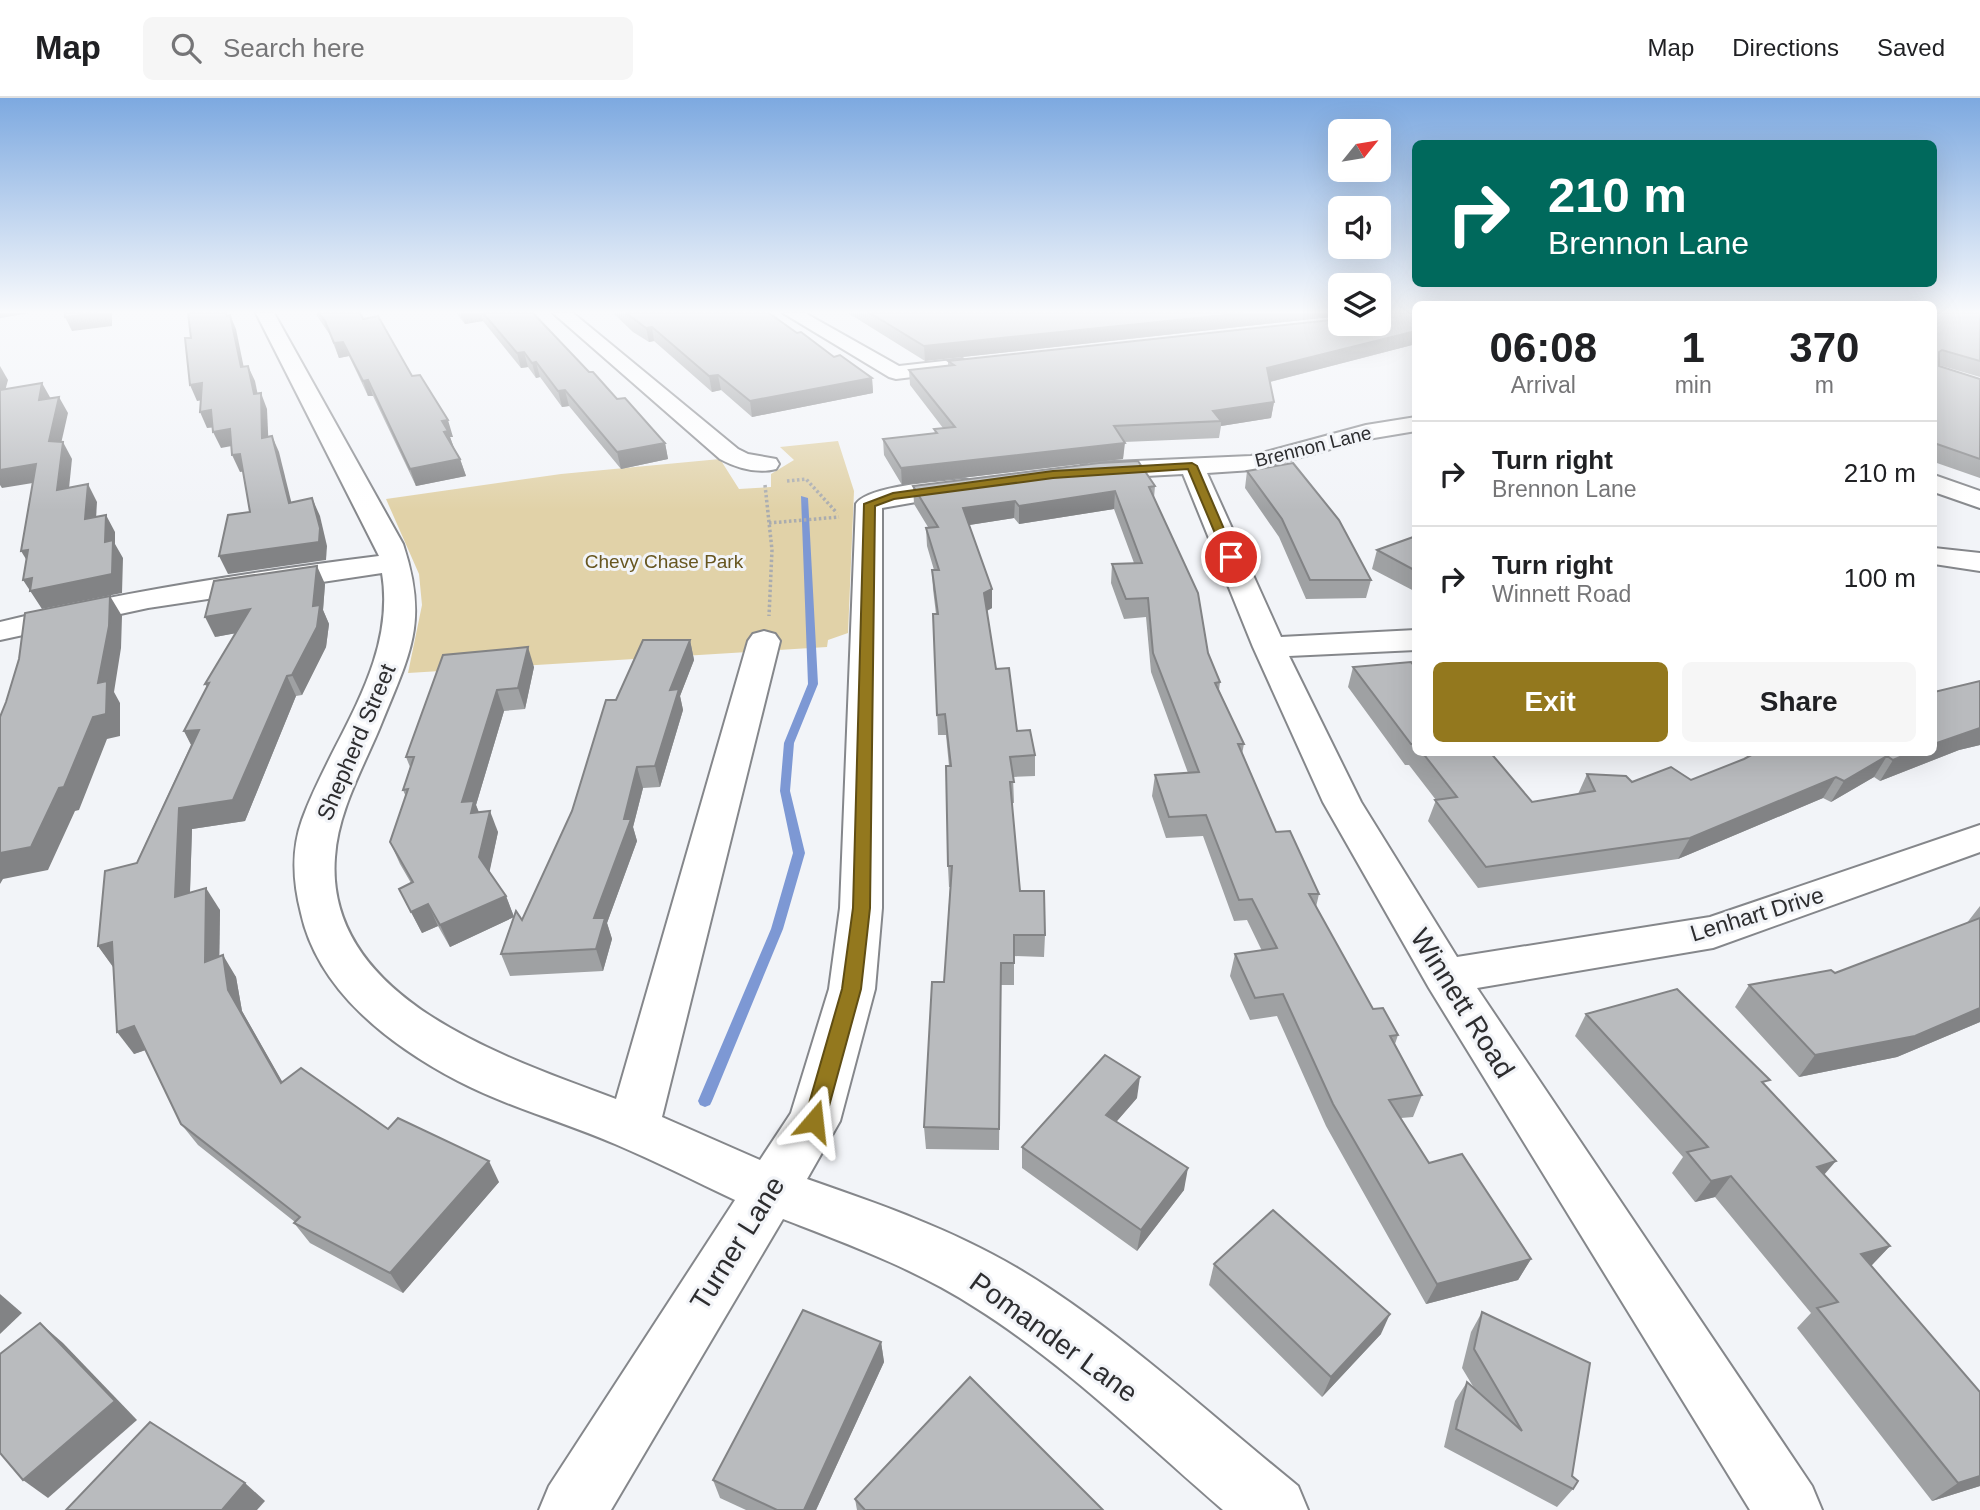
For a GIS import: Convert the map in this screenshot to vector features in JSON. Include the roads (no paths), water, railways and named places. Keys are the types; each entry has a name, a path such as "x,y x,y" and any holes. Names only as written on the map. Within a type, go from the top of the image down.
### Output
{"street":[{"name":"Shepherd Street","path":"301,379 365,496 396,563 401,585 402,609 396,649 321,821 314,858 316,889 326,929 345,968 401,1021 476,1067 633,1128 770,1190"},
{"path":"640,379 729,454 773,473"},
{"name":"Brennon Lane","path":"1064,473 1251,463 1366,432 1412,425"},
{"name":"Winnett Road","path":"1192,466 1269,647 1342,802 1445,976 1788,1510"},
{"name":"Turner Lane","path":"573,1510 814,1121 852,989 861,908 857,511 986,484"},
{"path":"1937,484 1980,500"},
{"path":"1937,556 1980,562"},
{"path":"0,631 105,606 193,590 396,563"},
{"path":"633,1128 766,625"},
{"path":"1269,647 1412,640"},
{"name":"Lenhart Drive","path":"1445,976 1713,932 1980,838"},
{"name":"Pomander Lane","path":"770,1190 902,1238 997,1288 1083,1350 1274,1510"}],"waterway":[{"path":"705,1101 777,929 799,853 785,791 789,743 813,684 804,498"}],"park label":[{"name":"Chevy Chase Park","path":"664,561"}]}
